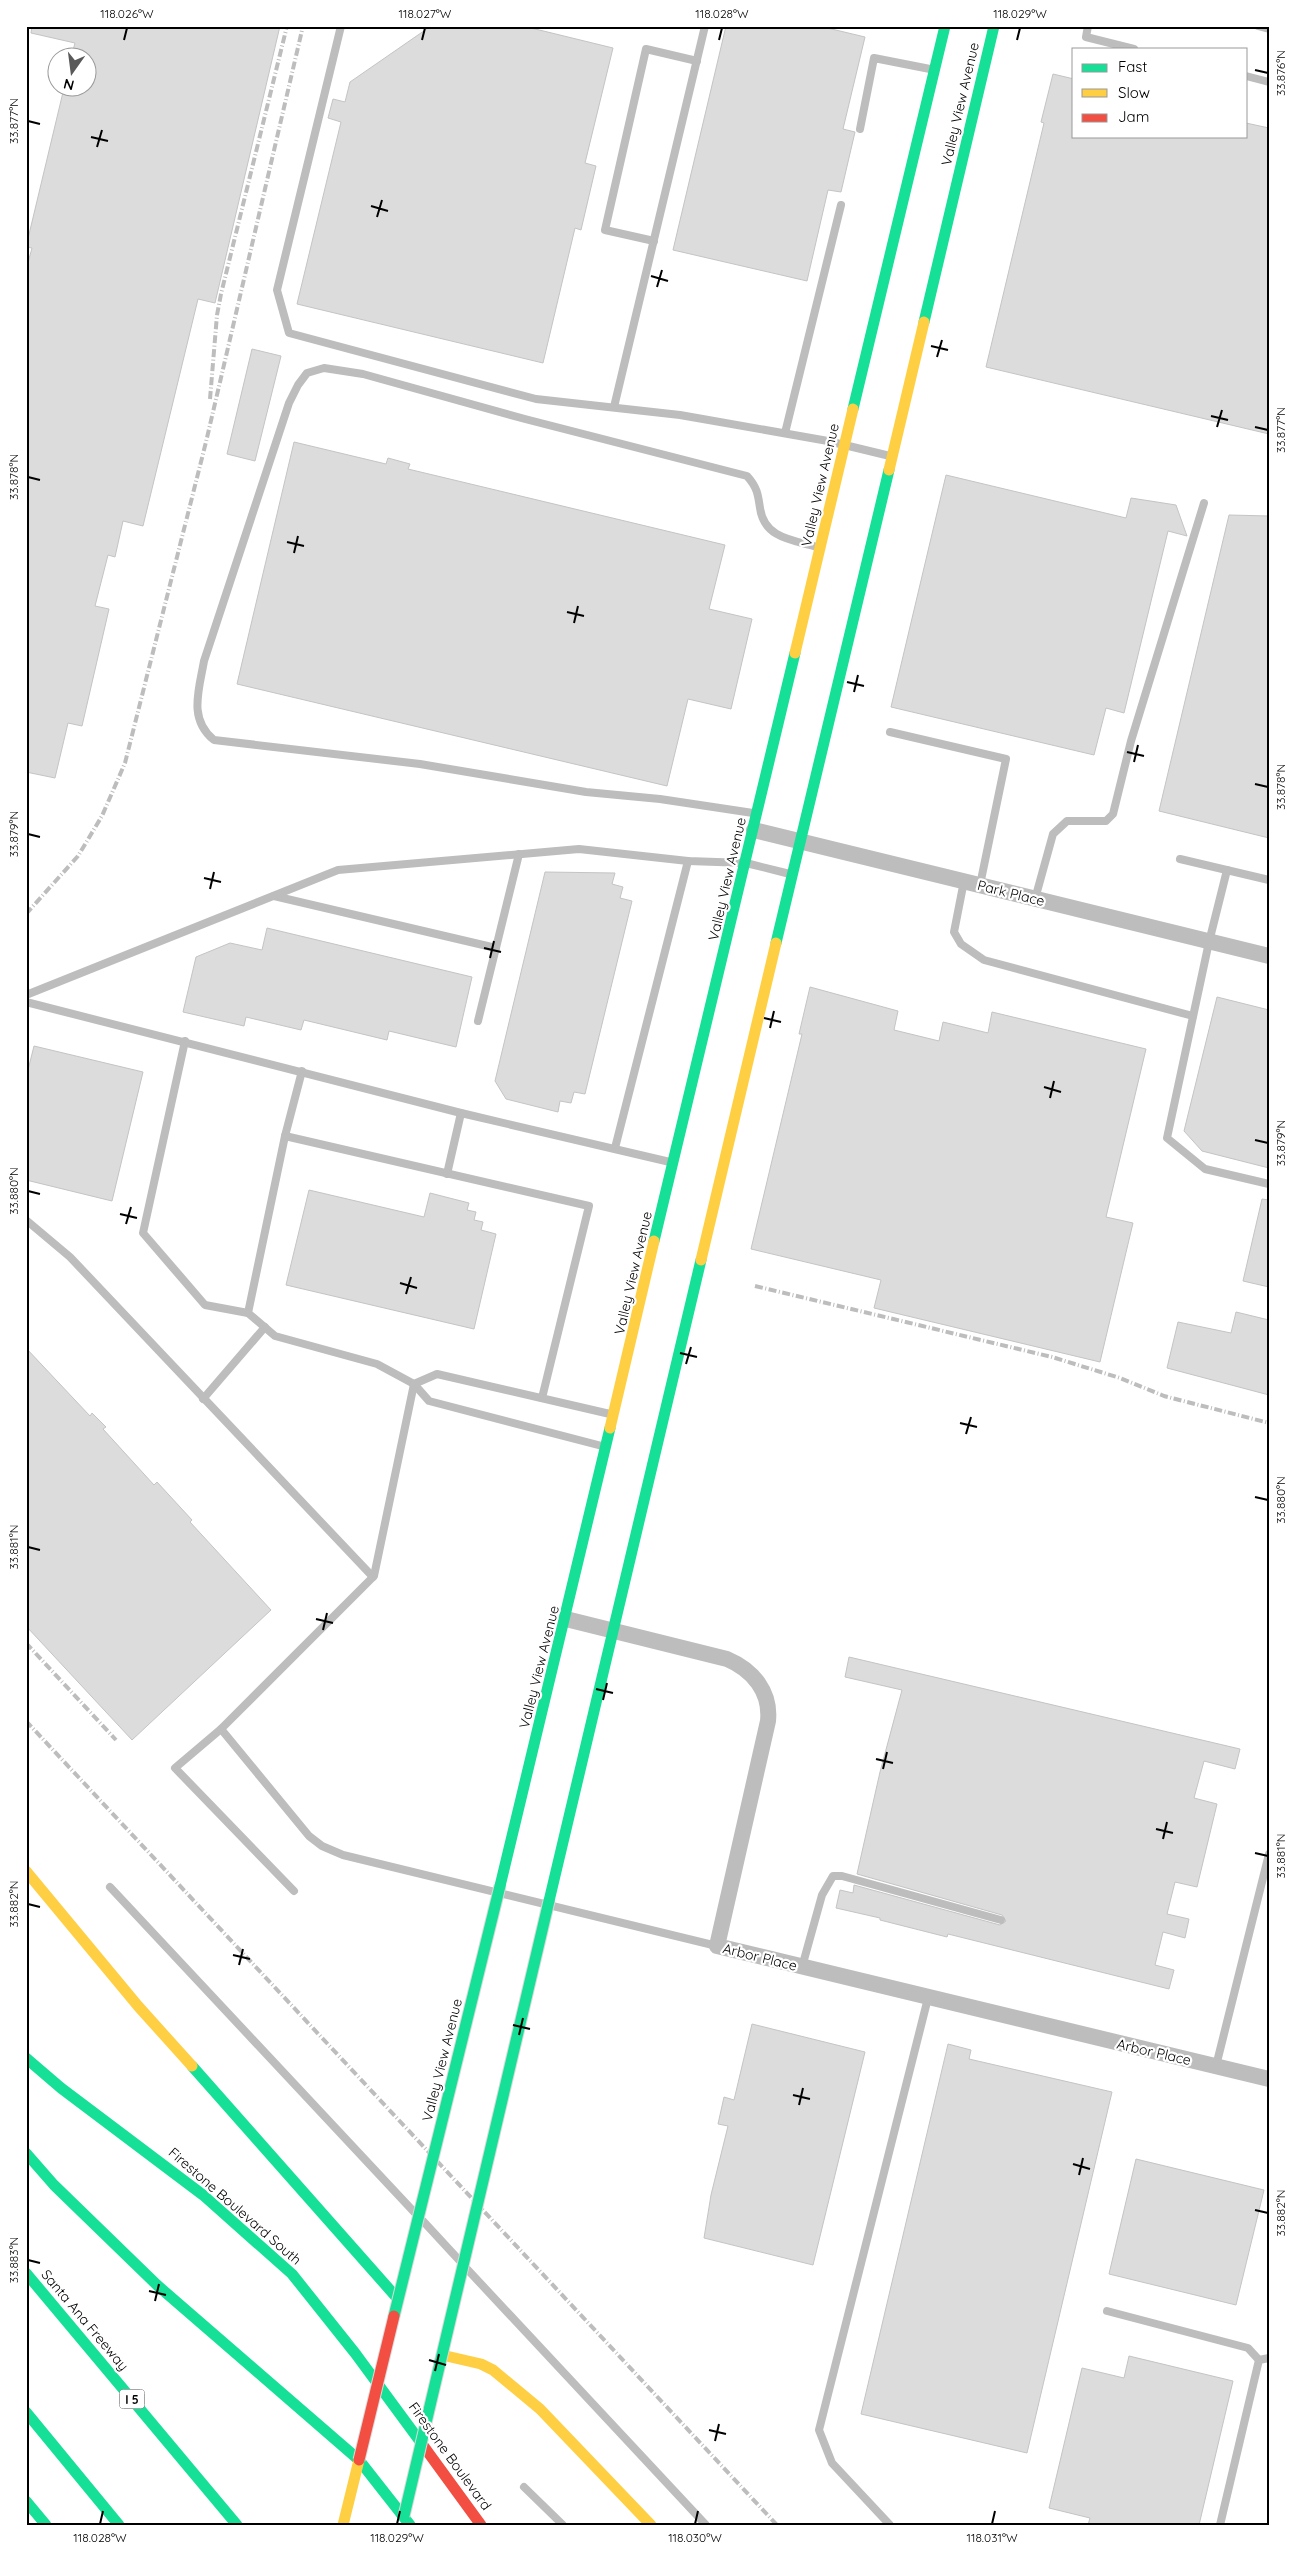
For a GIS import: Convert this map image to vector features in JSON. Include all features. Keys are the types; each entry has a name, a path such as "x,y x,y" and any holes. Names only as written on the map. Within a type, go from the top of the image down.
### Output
{"main road":[{"name":"Valley View Avenue","path":"343,2525 548,1694 945,26"},
{"name":"Valley View Avenue","path":"405,2522 442,2354 994,26"},
{"path":"26,1871 138,2006 398,2299"},
{"name":"Firestone Boulevard South","path":"26,2058 61,2088 203,2195 292,2274 394,2406"},
{"path":"26,2153 54,2184 157,2285 359,2460 405,2522"},
{"name":"Santa Ana Freeway","path":"26,2273 237,2525"},
{"path":"442,2354 481,2364 493,2370 540,2410 651,2525"},
{"name":"Firestone Boulevard","path":"394,2406 481,2525"},
{"path":"26,2412 119,2525"},
{"path":"26,2501 46,2525"}],"street":[{"name":"Park Place","path":"754,830 1269,956"},
{"name":"Arbor Place","path":"566,1619 736,1663 757,1680 767,1700 768,1721 716,1946 1269,2079"}],"lane":[{"path":"341,26 277,290 289,333 536,399 680,415 845,444 892,457"},
{"path":"614,408 705,26"},
{"path":"1088,26 1086,37 1130,48"},
{"path":"1258,26 1269,29"},
{"path":"654,240 605,230 646,49 696,61"},
{"path":"860,129 874,58 935,70"},
{"path":"1248,77 1269,82"},
{"path":"785,433 841,205"},
{"path":"758,814 660,799 586,792 420,764 214,740 204,732 197,716 204,661 288,403 307,373 324,368 363,374 525,419 747,476 757,488 762,520 766,527 774,533 821,548"},
{"path":"1035,899 1052,834 1067,821 1106,822 1112,814 1131,741 1204,503"},
{"path":"890,732 1006,759 972,883 954,932 961,944 984,960 1194,1016"},
{"path":"26,995 338,870 579,849 688,861 746,863 792,874"},
{"path":"478,1021 519,854"},
{"path":"1180,858 1269,880"},
{"path":"615,1148 688,861"},
{"path":"1227,870 1209,942 1167,1138 1205,1169 1269,1184"},
{"path":"274,896 496,948"},
{"path":"26,1002 185,1041 461,1113 615,1148 674,1164"},
{"path":"185,1041 144,1233 205,1305 248,1313 275,1336 377,1364 414,1384 429,1401 606,1447"},
{"path":"248,1313 302,1071"},
{"path":"447,1174 461,1113"},
{"path":"286,1136 588,1206 542,1398"},
{"path":"26,1220 70,1257 373,1577"},
{"path":"203,1399 265,1327"},
{"path":"414,1384 437,1374 614,1415"},
{"path":"294,1891 175,1768 221,1729 373,1577 414,1384"},
{"path":"221,1729 299,1824 322,1846 344,1855 716,1946"},
{"path":"1216,2066 1269,1854"},
{"path":"802,1967 822,1895 832,1876 842,1876 1001,1920"},
{"path":"110,1887 706,2525"},
{"path":"890,2525 832,2464 819,2430 928,1998"},
{"path":"1108,2311 1248,2348 1259,2360"},
{"path":"1259,2360 1269,2358"},
{"path":"1220,2525 1259,2360"},
{"path":"524,2487 563,2525"}],"building":[{"path":"32,26 280,26 215,303 198,299 143,526 123,521 115,557 108,555 95,606 109,609 82,726 68,723 55,778 26,772 26,270 32,248 26,247 62,98 98,98 98,48 74,48 75,43 31,33"},
{"path":"431,26 523,26 613,48 585,163 596,166 581,230 575,228 543,363 297,304 341,122 328,118 333,99 345,102 350,82"},
{"path":"726,26 819,26 865,37 843,129 855,132 841,192 828,190 807,281 673,250"},
{"path":"1053,74 1072,79 1072,138 1248,138 1248,123 1269,128 1269,434 986,367 1044,123 1041,122"},
{"path":"252,349 281,356 255,461 227,454"},
{"path":"294,442 386,464 388,458 410,464 408,469 725,545 709,609 752,619 731,709 688,699 667,786 237,684"},
{"path":"946,475 1126,518 1131,498 1176,505 1187,536 1168,531 1124,713 1106,708 1094,755 891,707"},
{"path":"1229,515 1269,516 1269,838 1159,811"},
{"path":"545,872 615,873 612,884 623,887 620,898 632,901 585,1094 574,1092 571,1103 560,1101 558,1112 506,1099 495,1081"},
{"path":"267,928 472,977 456,1047 389,1031 387,1040 304,1020 301,1030 246,1017 244,1026 183,1012 196,957 230,943 262,950"},
{"path":"810,987 898,1011 894,1030 939,1041 943,1022 988,1033 992,1012 1146,1049 1106,1217 1133,1223 1100,1362 874,1308 881,1280 751,1249 802,1034 799,1034"},
{"path":"1217,997 1269,1010 1269,1168 1202,1151 1184,1131"},
{"path":"34,1046 143,1072 112,1201 26,1180 26,1078"},
{"path":"309,1190 424,1217 430,1193 469,1203 467,1210 476,1212 474,1220 483,1222 481,1230 496,1234 474,1329 286,1285"},
{"path":"1262,1199 1269,1200 1269,1287 1243,1281"},
{"path":"1236,1312 1269,1320 1269,1395 1167,1368 1178,1322 1231,1333"},
{"path":"26,1348 90,1416 92,1413 106,1427 103,1429 154,1485 157,1482 192,1520 190,1522 271,1610 132,1740 26,1626"},
{"path":"849,1657 1240,1749 1235,1769 1204,1761 1194,1798 1217,1804 1197,1887 1175,1882 1167,1914 1189,1919 1185,1938 1163,1932 1155,1965 1174,1970 1169,1989 948,1934 947,1937 836,1908 840,1890 853,1893 854,1885 1000,1925 1006,1921 1002,1915 857,1874 880,1772 902,1690 845,1677"},
{"path":"752,2024 865,2052 813,2265 704,2238 711,2195 728,2126 718,2124 724,2097 734,2100"},
{"path":"948,2044 971,2050 969,2059 1112,2092 1027,2453 861,2414"},
{"path":"1136,2159 1264,2190 1236,2305 1109,2274"},
{"path":"1129,2356 1233,2381 1199,2525 1088,2525 1090,2518 1049,2508 1082,2368 1124,2378"}],"railway":[{"path":"210,399 217,315 221,294 287,26"},
{"path":"26,914 78,856 102,816 125,763 206,442 303,26"},
{"path":"755,1286 1052,1357 1120,1378 1164,1396 1269,1423"},
{"path":"26,1643 116,1740"},
{"path":"26,1721 777,2525"}],"traffic: fast":[{"path":"853,409 945,26"},
{"path":"924,322 994,26"},
{"path":"776,943 889,470"},
{"path":"654,1241 795,653"},
{"path":"549,1901 701,1260"},
{"path":"500,1886 610,1428"},
{"path":"394,2316 500,1886"},
{"path":"404,2516 549,1901"},
{"path":"26,2058 61,2088 203,2195 292,2274 355,2353 422,2444"},
{"path":"192,2066 398,2299"},
{"path":"26,2153 54,2185 157,2285 359,2460 410,2525"},
{"path":"26,2273 237,2525"},
{"path":"26,2412 119,2525"},
{"path":"26,2501 46,2525"}],"traffic: slow":[{"path":"889,470 924,322"},
{"path":"795,653 853,409"},
{"path":"701,1260 776,943"},
{"path":"610,1428 654,1241"},
{"path":"26,1871 138,2006 192,2066"},
{"path":"442,2355 481,2364 493,2370 540,2409 651,2525"},
{"path":"343,2525 359,2460"}],"traffic: jam":[{"path":"359,2460 394,2316"},
{"path":"422,2444 481,2525"}]}
